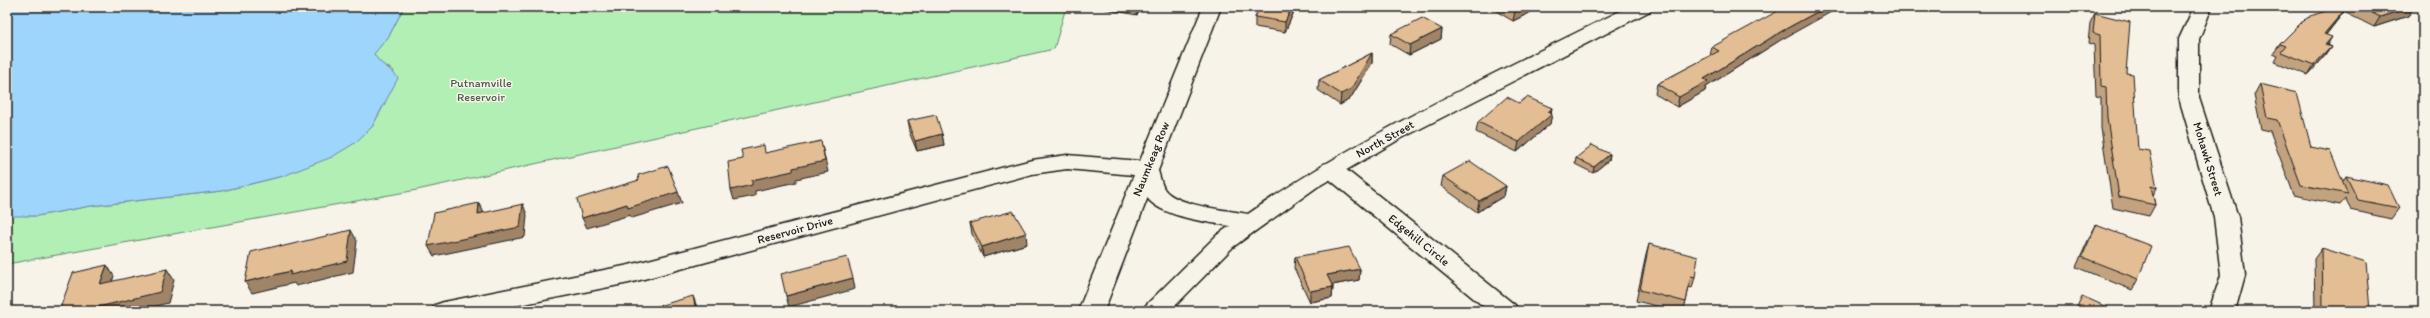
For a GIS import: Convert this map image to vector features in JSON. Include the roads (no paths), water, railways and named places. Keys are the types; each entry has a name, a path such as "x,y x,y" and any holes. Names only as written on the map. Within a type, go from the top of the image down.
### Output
{"street":[{"name":"Naumkeag Row","path":"1091,311 1212,7"},
{"name":"North Street","path":"1155,311 1225,241 1331,169 1392,134 1643,7"},
{"name":"Mohawk Street","path":"2203,7 2189,39 2189,98 2226,217 2233,275 2222,311"},
{"name":"Reservoir Drive","path":"444,311 629,274 1032,167 1067,162 1147,169"},
{"path":"1147,169 1156,195 1168,203 1199,212 1252,222"},
{"name":"Edgehill Circle","path":"1331,169 1506,311"}],"water":[{"path":"7,7 404,7 389,36 374,54 379,61 398,78 372,127 355,143 332,157 283,176 222,191 91,206 37,216 9,216 7,215"}],"park label":[{"name":"Putnamville Reservoir","path":"481,90"}]}
